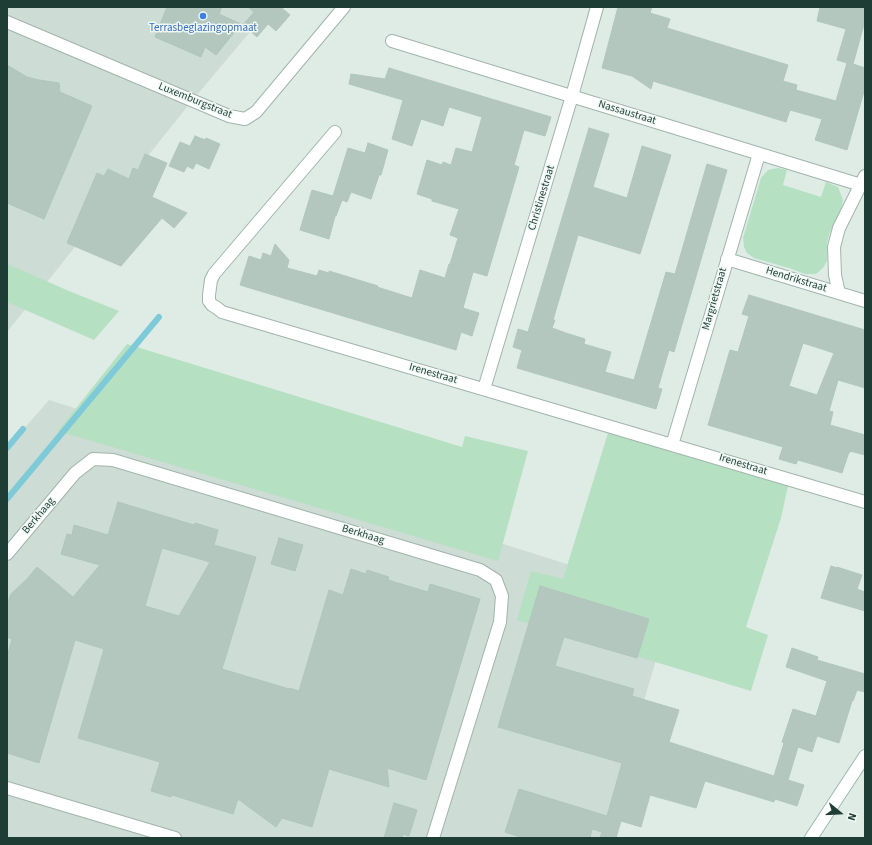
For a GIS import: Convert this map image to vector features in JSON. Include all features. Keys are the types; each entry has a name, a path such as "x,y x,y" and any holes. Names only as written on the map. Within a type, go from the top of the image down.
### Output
{"street":[{"name":"Luxemburgstraat","path":"7,22 229,116 245,120 256,112 344,7"},
{"name":"Christinestraat","path":"484,388 572,96 597,7"},
{"name":"Nassaustraat","path":"392,41 759,154 863,181"},
{"name":"Irenestraat","path":"335,132 214,274 209,288 209,301 222,312 484,388 865,502"},
{"name":"Margrietstraat","path":"672,444 759,154"},
{"path":"839,293 835,275 834,247 839,228 863,181"},
{"name":"Hendrikstraat","path":"727,259 865,301"},
{"name":"Berkhaag","path":"7,554 75,473 93,459 112,460 480,570 496,580 502,596 500,622 433,838"},
{"path":"810,838 865,756"},
{"path":"7,788 175,838"}],"shaded area":[{"path":"7,7 271,7 191,102 7,332"},
{"path":"49,400 674,598 604,838 7,838 7,448"}],"green space":[{"path":"778,168 787,170 783,185 821,197 826,182 838,187 843,200 841,210 830,232 827,242 827,261 823,268 816,274 805,274 754,258 747,253 744,247 743,238 761,178 768,170"},
{"path":"7,264 119,311 94,340 7,302"},
{"path":"127,344 462,447 465,436 528,451 498,561 58,431"},
{"path":"608,433 788,486 781,518 746,627 768,635 751,691 517,620 531,571 563,579"}],"building":[{"path":"167,7 222,7 219,14 241,24 216,55 205,47 201,57 155,37"},
{"path":"248,7 283,7 282,8 290,15 276,31 268,24 257,37 243,25 254,12"},
{"path":"618,7 652,7 650,13 670,19 667,28 788,65 783,81 797,85 796,90 836,101 847,63 837,60 846,29 817,21 820,7 865,7 865,21 853,64 865,68 865,88 847,150 815,140 822,119 790,110 786,122 653,81 651,89 632,76 602,68"},
{"path":"7,65 27,77 59,83 60,92 92,106 44,219 7,203"},
{"path":"389,68 551,117 545,136 524,130 514,165 519,167 487,276 473,272 463,308 479,313 472,336 461,332 456,350 240,285 249,256 261,260 263,253 271,256 275,244 289,260 287,268 317,276 319,270 329,273 329,271 412,298 420,270 445,278 458,238 450,235 459,209 432,201 432,199 417,194 427,160 442,165 443,162 451,165 456,148 472,152 482,117 449,107 443,126 421,119 412,146 392,139 403,100 349,84 351,74 385,79"},
{"path":"589,128 609,134 593,187 627,198 642,146 671,155 640,254 578,235 552,328 585,339 584,344 611,352 605,372 634,380 666,272 675,274 707,164 727,170 674,352 669,350 658,388 662,389 656,409 517,368 522,350 513,347 518,329 528,332"},
{"path":"195,136 205,140 206,138 220,144 209,169 196,163 193,169 187,166 184,172 169,166 180,142 190,146"},
{"path":"368,143 388,150 381,175 379,175 371,199 351,192 347,202 342,200 335,216 329,239 300,230 312,190 333,196 348,148 365,153"},
{"path":"145,154 167,163 152,197 187,213 174,228 162,218 121,266 67,243 97,173 104,176 108,169 129,179 133,168 138,170"},
{"path":"749,295 865,330 865,388 838,380 829,411 833,412 830,425 865,435 865,455 850,451 842,473 798,460 796,464 779,459 783,447 708,425 730,350 738,352 749,316 742,314","holes":["803,343 834,353 817,395 789,386"]},
{"path":"118,502 194,525 195,523 218,530 214,545 256,557 222,669 299,691 329,590 343,595 351,569 366,574 367,570 389,577 388,580 428,592 430,584 480,599 426,780 387,768 389,787 329,769 312,827 282,818 276,827 238,799 233,814 172,795 171,797 151,791 160,762 78,738 104,649 75,640 39,763 7,753 7,657 12,639 7,637 7,605 11,594 37,567 73,597 100,565 61,554 67,534 72,535 74,525 108,535","holes":["162,548 210,562 179,616 145,606"]},
{"path":"279,538 303,545 295,571 271,564"},
{"path":"831,566 862,575 857,589 865,592 865,611 821,598"},
{"path":"540,586 649,619 637,658 564,637 555,666 634,689 632,696 679,710 669,742 774,776 784,743 782,742 793,709 816,716 827,681 786,667 792,648 818,657 817,660 865,674 865,692 857,690 839,743 817,736 812,752 798,747 788,780 804,785 797,806 775,799 774,802 705,781 696,808 650,795 641,827 621,821 616,838 600,838 602,832 592,829 590,838 523,838 505,832 519,789 607,816 622,763 498,727"},
{"path":"394,803 417,810 409,836 403,834 402,838 384,838"}],"waterway":[{"path":"7,499 159,317"},
{"path":"7,448 23,429"}],"place":[{"name":"Terrasbeglazingopmaat","path":"203,16"}]}
